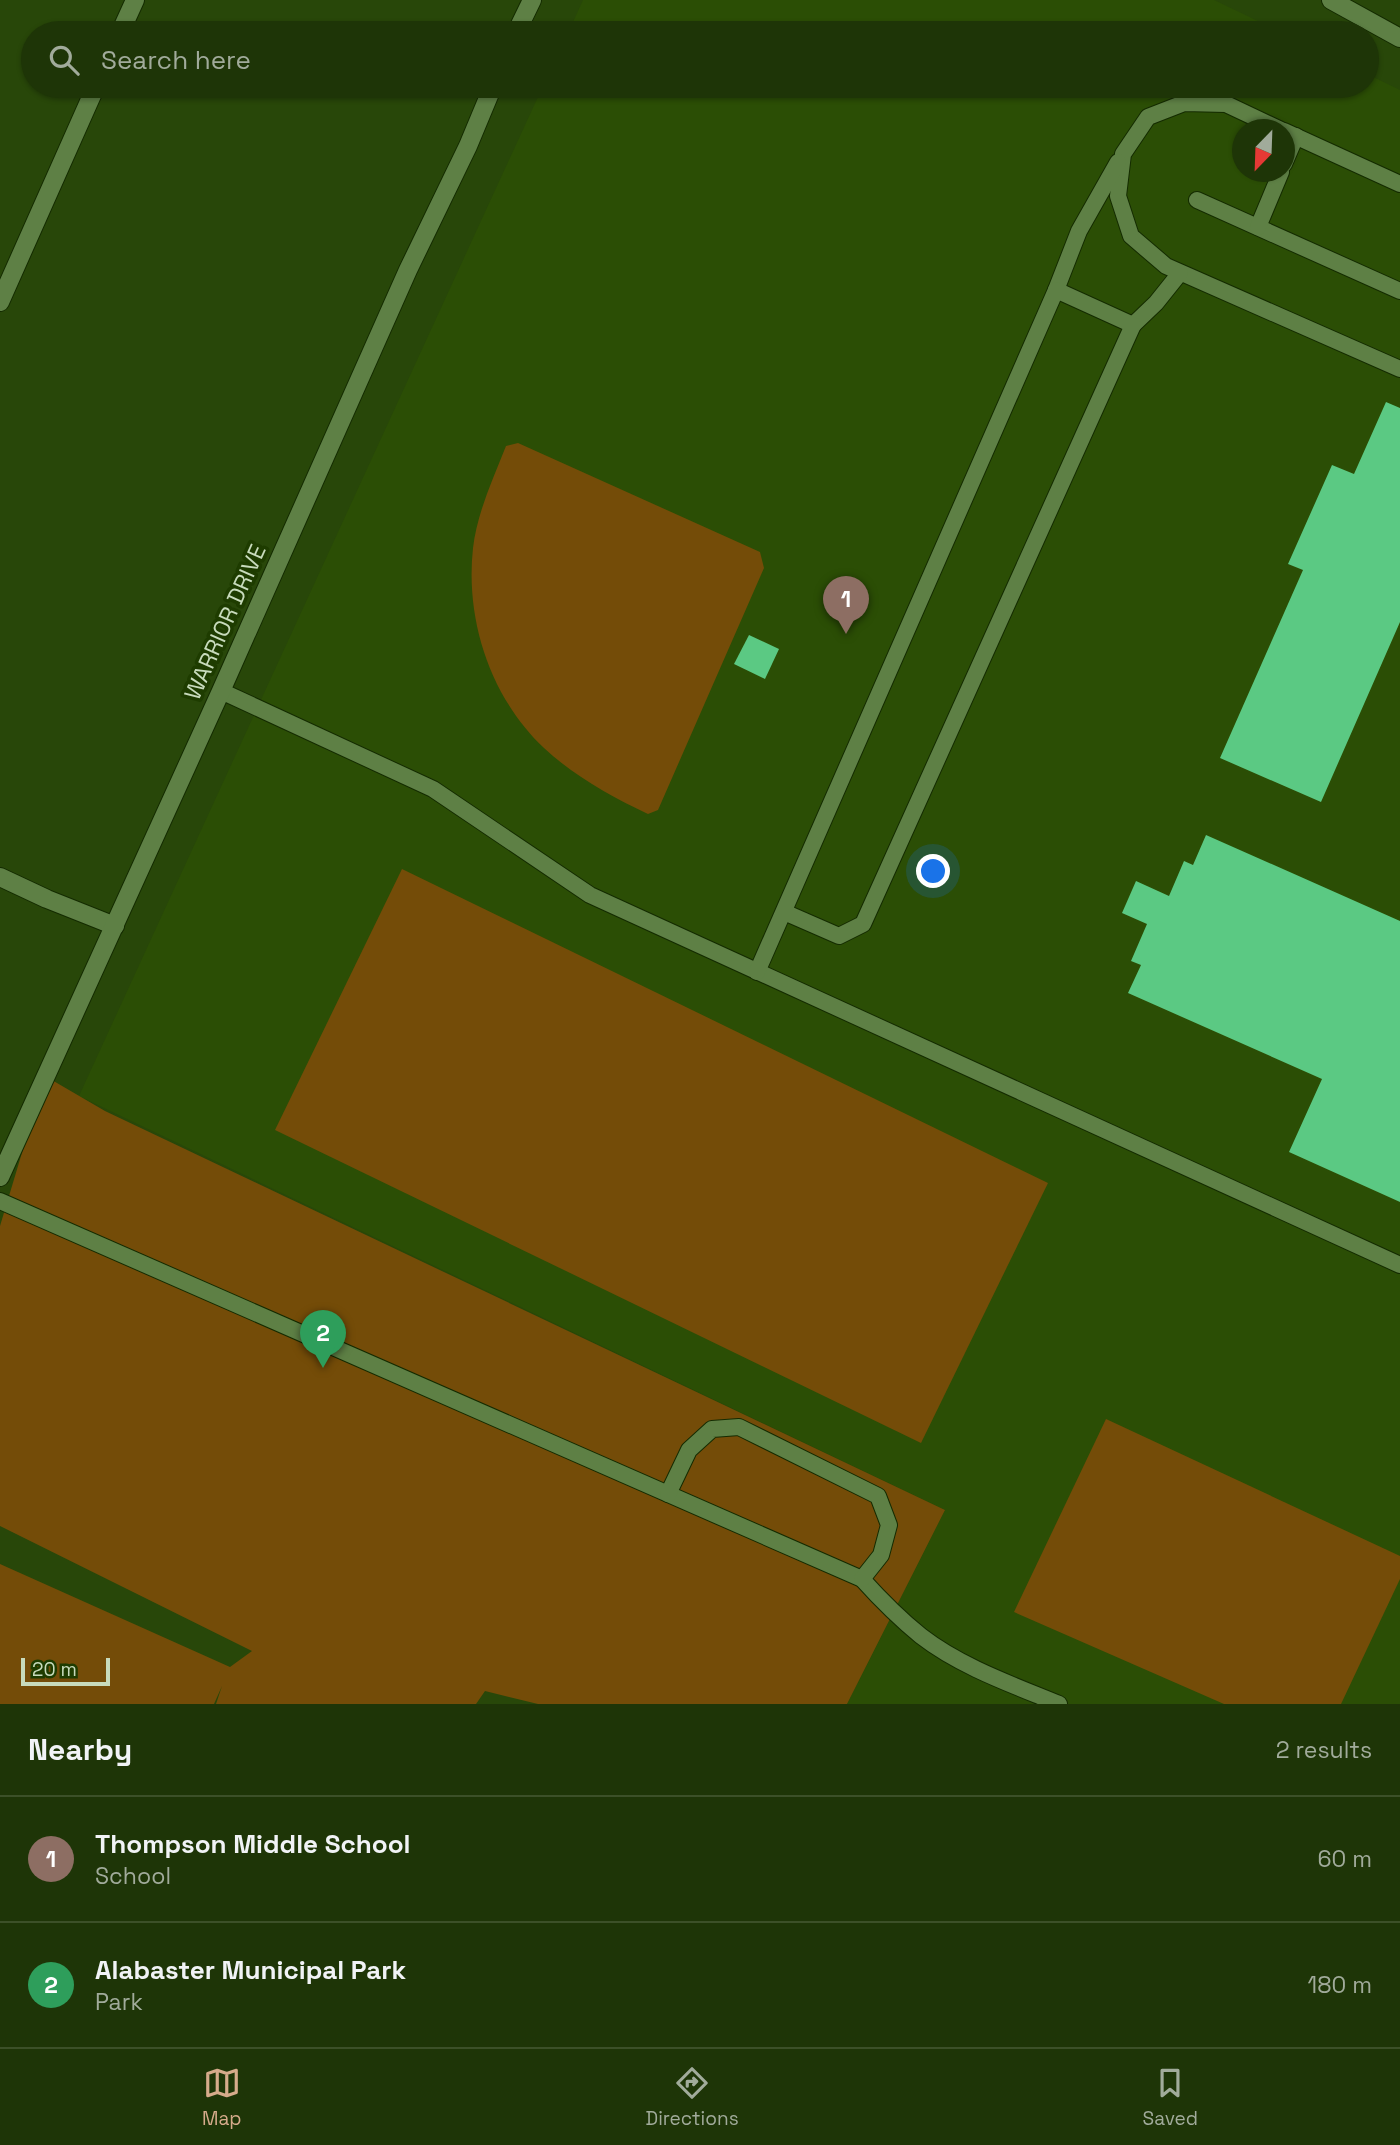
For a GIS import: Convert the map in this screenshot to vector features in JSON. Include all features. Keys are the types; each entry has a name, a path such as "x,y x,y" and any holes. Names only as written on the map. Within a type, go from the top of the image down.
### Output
{"street":[{"path":"125,21 135,0"},
{"path":"522,21 532,0"},
{"path":"1331,0 1369,21"},
{"path":"1379,26 1400,38"},
{"path":"0,302 91,98"},
{"name":"WARRIOR DRIVE","path":"0,1177 116,926 408,270 488,98"},
{"path":"0,877 116,926"}],"lane":[{"path":"757,972 1056,290 1079,231 1122,154 1148,117 1184,103 1226,104 1259,119"},
{"path":"1295,136 1400,184"},
{"path":"1122,154 1118,196 1130,236 1166,266 1400,369"},
{"path":"1258,227 1277,182"},
{"path":"1197,200 1400,290"},
{"path":"784,912 839,936 863,924 1133,325 1156,303 1180,273"},
{"path":"1056,290 1133,325"},
{"path":"221,691 433,789 590,895 1400,1265"},
{"path":"0,1201 862,1579 884,1603 923,1637 960,1660 1059,1704"},
{"path":"667,1494 689,1450 712,1429 739,1427 878,1496 889,1525 881,1555 862,1579"}],"shaded area":[{"path":"583,0 1214,0 1258,21 573,21"},
{"path":"1379,80 1400,90 1400,1704 847,1704 945,1510 79,1096 537,98 1379,98"},
{"path":"518,443 760,552 764,568 658,810 648,814 594,785 544,748 509,706 486,657 473,603 473,548 482,509 506,446"},
{"path":"402,869 1048,1183 921,1443 275,1130"},
{"path":"45,1076 105,1111 945,1510 847,1704 538,1704 485,1691 476,1704 216,1704 222,1686 214,1704 0,1704 0,1564 230,1667 252,1651 0,1526 0,1226"},
{"path":"1106,1419 1400,1556 1400,1579 1341,1704 1224,1704 1014,1612"}],"building":[{"path":"1386,402 1400,408 1400,622 1321,802 1220,758 1303,570 1288,564 1332,465 1354,474"},
{"path":"749,635 779,649 765,679 734,664"},
{"path":"1206,835 1400,921 1400,1202 1289,1152 1322,1079 1128,993 1141,965 1131,961 1147,924 1122,913 1136,881 1169,896 1184,861 1193,865"}],"place":[{"name":"Thompson Middle School","path":"846,634"},
{"name":"Alabaster Municipal Park","path":"323,1368"}]}
